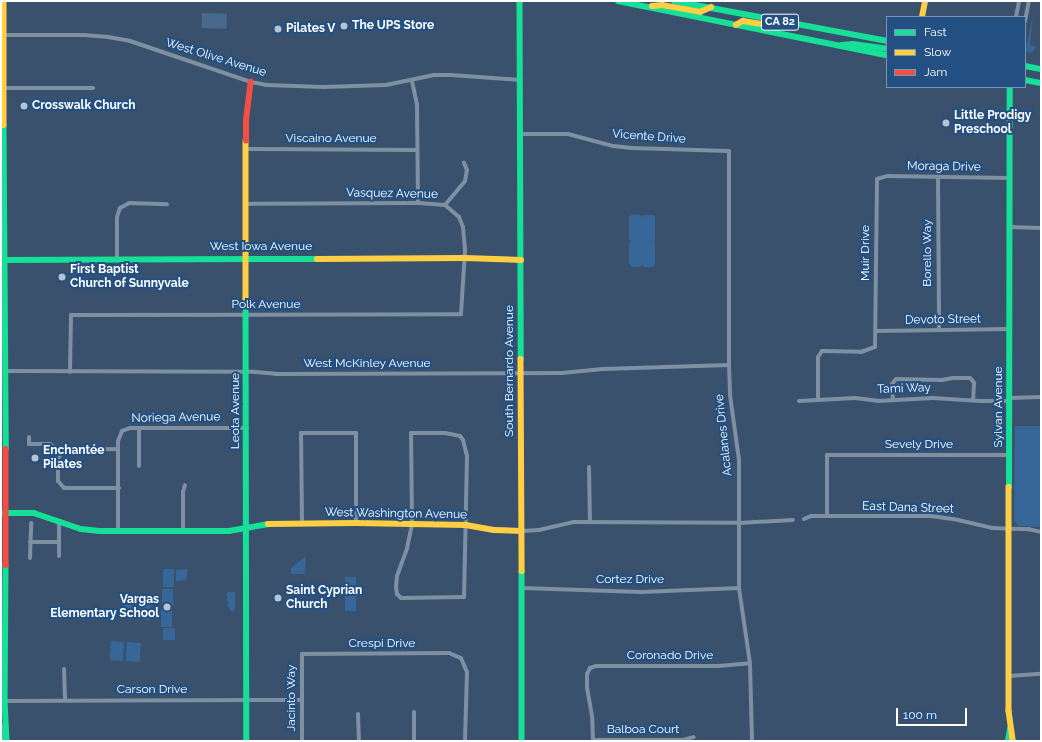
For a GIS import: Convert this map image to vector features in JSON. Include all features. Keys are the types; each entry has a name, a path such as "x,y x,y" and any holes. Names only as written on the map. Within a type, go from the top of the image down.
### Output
{"street":[{"path":"2,741 5,372 3,260 5,88 3,34 4,1"},
{"name":"South Bernardo Avenue","path":"520,1 522,741"},
{"name":"CA 82","path":"618,1 886,55"},
{"name":"CA 82","path":"674,1 711,4 776,21 886,41"},
{"path":"922,16 925,1"},
{"path":"1016,16 1019,1"},
{"path":"1026,16 1029,1"},
{"path":"642,6 662,5 700,12 711,4"},
{"path":"736,25 743,21 769,25 776,21"},
{"name":"West Olive Avenue","path":"3,34 84,35 130,41 251,82 286,86 323,87 386,85 412,81 434,75 521,80"},
{"path":"836,46 853,44 886,49"},
{"path":"1026,66 1041,69"},
{"path":"1026,80 1041,82"},
{"path":"412,81 417,105 416,150 418,203"},
{"name":"Leota Avenue","path":"247,741 248,527 246,120 251,82"},
{"path":"5,88 93,88"},
{"name":"Sylvan Avenue","path":"1008,741 1010,726 1010,329 1008,178 1010,88"},
{"name":"Vicente Drive","path":"521,134 568,134 614,146 632,148 729,151"},
{"name":"Viscaino Avenue","path":"246,149 416,150"},
{"name":"Acalanes Drive","path":"729,151 728,365 730,395 739,460 739,588 750,663 752,741"},
{"path":"445,205 465,181 467,170 464,163"},
{"name":"Moraga Drive","path":"879,177 938,176 1008,178"},
{"name":"Borello Way","path":"938,176 939,330"},
{"name":"Muir Drive","path":"818,400 818,357 822,351 867,351 875,347 876,181 879,177"},
{"path":"117,259 117,217 120,208 129,203 167,204"},
{"name":"Vasquez Avenue","path":"246,204 418,203 445,205 459,217 463,227 464,258 461,314"},
{"path":"1009,227 1041,228"},
{"name":"West Iowa Avenue","path":"3,260 464,258 521,260"},
{"name":"Polk Avenue","path":"70,372 71,316 461,314"},
{"name":"Devoto Street","path":"876,330 1010,329"},
{"name":"West McKinley Avenue","path":"5,372 247,372 276,374 562,373 602,369 728,365"},
{"path":"892,400 892,384 896,379 942,380 953,378 970,378 974,383 973,400"},
{"name":"Tami Way","path":"799,402 856,398 872,401 933,398 973,400 1041,397"},
{"name":"Noriega Avenue","path":"118,448 119,436 122,432 130,428 247,428"},
{"path":"139,428 140,466"},
{"path":"302,524 301,433 356,433 356,523"},
{"path":"411,433 452,434 460,436 463,440 467,456 464,598 401,598 397,594 397,576 407,548 412,524 411,433"},
{"path":"29,437 29,444 50,444 61,453"},
{"path":"118,531 119,488 118,448 67,450 61,453 58,459 58,481 64,488 119,488"},
{"name":"Sevely Drive","path":"827,516 827,455 1010,455"},
{"path":"589,467 590,522"},
{"path":"183,531 183,492 185,485"},
{"name":"West Washington Avenue","path":"4,513 34,513 80,529 118,531 229,531 271,524 356,523 466,525 494,530 521,531 539,530 559,524 590,522 739,523 793,520"},
{"name":"East Dana Street","path":"804,519 811,516 931,516 958,520 992,528 1041,532"},
{"path":"59,521 59,556"},
{"path":"30,558 31,523"},
{"path":"30,542 59,542"},
{"name":"Cortez Drive","path":"522,588 641,592 739,588"},
{"name":"Crespi Drive","path":"302,654 449,653 461,658 467,672 465,741"},
{"name":"Jacinto Way","path":"302,654 302,741"},
{"name":"Coronado Drive","path":"593,740 592,716 587,688 590,668 596,666 718,666 750,663"},
{"path":"64,669 65,700"},
{"path":"1009,676 1041,674"},
{"name":"Carson Drive","path":"3,701 302,700"},
{"path":"3,701 7,741"},
{"path":"414,712 414,741"},
{"path":"358,714 359,741"},
{"name":"Sylvan Avenue","path":"1010,726 1013,741"},
{"name":"Balboa Court","path":"593,740 683,740 694,737"}],"shaded area":[{"path":"202,13 227,14 226,29 201,28"},
{"path":"1033,14 1030,45 1036,47 1032,52 1028,53 1026,50"},
{"path":"631,215 640,215 642,217 644,215 653,215 655,217 655,265 653,267 644,267 642,265 640,267 632,267 629,264 629,244 631,241 629,239 629,217"},
{"path":"1015,426 1041,426 1041,527 1019,526 1014,521"},
{"path":"306,556 305,574 291,574 291,568"},
{"path":"163,569 174,569 174,587 163,587"},
{"path":"187,569 187,580 176,581 176,570"},
{"path":"345,577 356,577 356,611 345,611"},
{"path":"162,589 173,589 173,607 162,607"},
{"path":"228,592 235,592 235,609 232,612 227,605 229,603 226,600 228,598 226,594"},
{"path":"123,599 135,600 133,618 121,617"},
{"path":"139,601 151,602 149,620 137,619"},
{"path":"161,609 172,609 172,627 161,627"},
{"path":"163,628 175,628 175,640 163,640"},
{"path":"111,641 124,642 123,661 110,660"},
{"path":"127,642 141,643 140,662 126,661"}],"traffic: fast":[{"path":"520,1 521,359"},
{"path":"618,1 886,55"},
{"path":"674,1 886,41"},
{"path":"842,45 853,44 886,49"},
{"path":"1026,66 1041,69"},
{"path":"1026,80 1041,83"},
{"path":"1009,487 1010,88"},
{"path":"4,125 6,449"},
{"path":"1,260 317,259"},
{"path":"246,299 247,741"},
{"path":"1,513 34,513 81,529 99,531 229,531 268,524"},
{"path":"6,565 5,701 7,741"},
{"path":"522,571 522,741"},
{"path":"2,741 3,727"},
{"path":"1008,741 1010,729"}],"traffic: slow":[{"path":"4,1 4,125"},
{"path":"922,16 925,1"},
{"path":"652,6 662,5 700,12 711,7"},
{"path":"736,25 743,21 769,25 776,21"},
{"path":"246,141 246,299"},
{"path":"317,259 464,258 521,260"},
{"path":"521,359 522,571"},
{"path":"1009,487 1009,711 1013,741"},
{"path":"268,524 356,523 466,525 494,530 521,531"}],"traffic: jam":[{"path":"246,141 246,120 251,82"},
{"path":"6,449 6,565"}],"place":[{"name":"The UPS Store","path":"344,26"},
{"name":"Pilates V","path":"278,29"},
{"name":"Crosswalk Church","path":"24,106"},
{"name":"Little Prodigy Preschool","path":"946,123"},
{"name":"First Baptist Church of Sunnyvale","path":"62,277"},
{"name":"Enchantée Pilates","path":"35,458"},
{"name":"Saint Cyprian Church","path":"278,598"},
{"name":"Vargas Elementary School","path":"167,607"}]}
